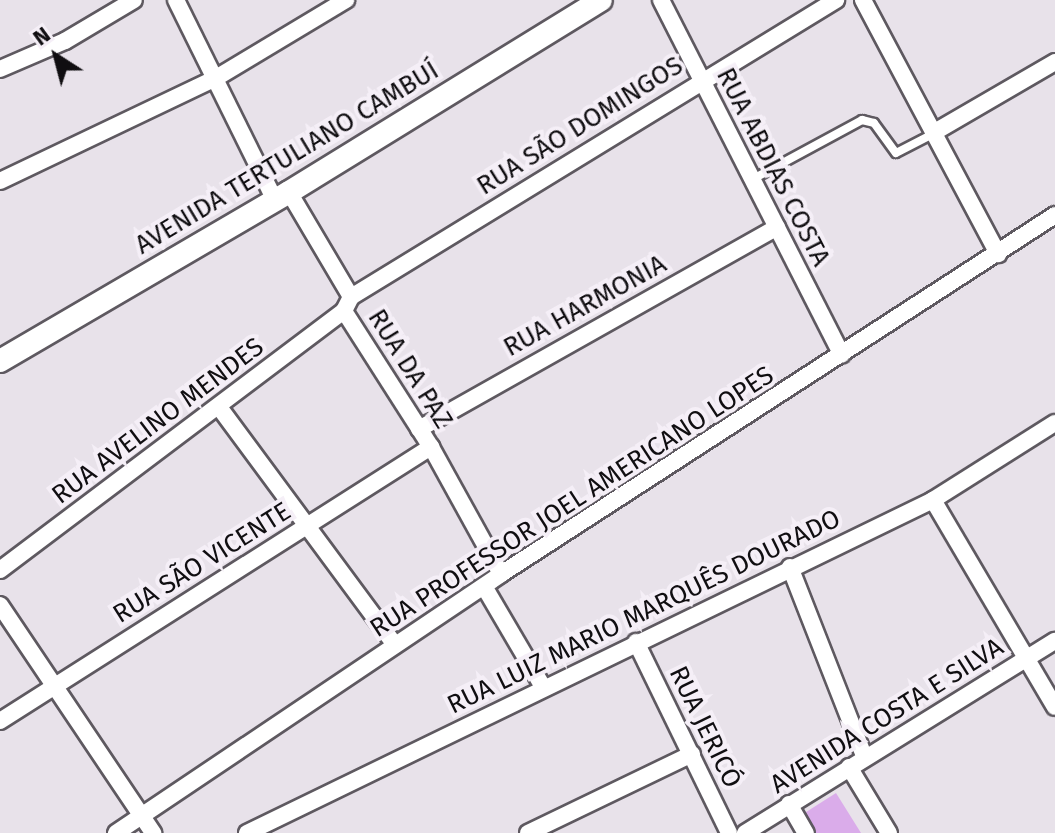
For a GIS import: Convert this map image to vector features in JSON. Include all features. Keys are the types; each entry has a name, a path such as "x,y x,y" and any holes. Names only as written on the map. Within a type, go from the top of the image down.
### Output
{"main road":[{"name":"AVENIDA TERTULIANO CAMBUÍ","path":"0,361 282,196 601,0"}],"street":[{"path":"0,69 65,41 134,0"},
{"name":"RUA DA PAZ","path":"176,0 282,196 431,447 501,574"},
{"path":"0,181 216,78 325,6 346,0"},
{"name":"RUA ABDIAS COSTA","path":"661,0 842,355"},
{"name":"RUA SÃO DOMINGOS","path":"348,304 701,79 836,0"},
{"path":"863,0 998,254"},
{"path":"933,133 1055,62"},
{"name":"RUA PROFESSOR JOEL AMERICANO LOPES","path":"116,833 485,588 501,574 1055,215"},
{"name":"RUA HARMONIA","path":"419,429 777,227"},
{"name":"RUA AVELINO MENDES","path":"0,570 219,407 348,304"},
{"path":"219,407 310,524 395,645"},
{"name":"RUA LUIZ MARIO MARQUÊS DOURADO","path":"247,833 542,685 933,500 1055,423"},
{"name":"RUA SÃO VICENTE","path":"0,721 431,447"},
{"path":"933,500 1055,707"},
{"path":"790,567 865,758"},
{"path":"485,588 542,685"},
{"path":"0,605 145,815 153,833"},
{"name":"AVENIDA COSTA E SILVA","path":"745,833 1055,641"},
{"name":"RUA JERICÓ","path":"636,642 729,833"},
{"path":"528,833 692,754"},
{"path":"849,767 889,833"},
{"path":"789,804 806,833"}],"lane":[{"path":"753,179 858,121 871,120 896,153 933,133"}],"shaded area":[{"path":"836,793 861,833 814,833 803,814"}]}
